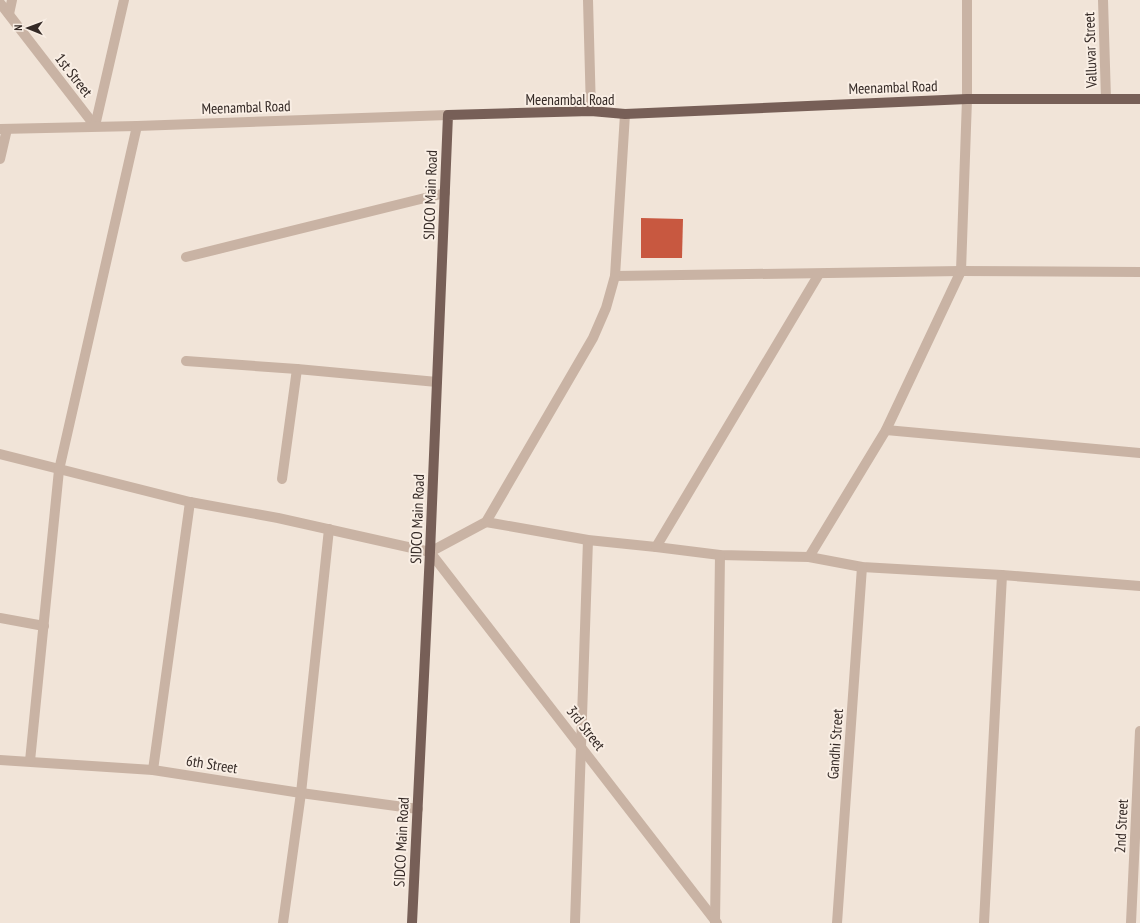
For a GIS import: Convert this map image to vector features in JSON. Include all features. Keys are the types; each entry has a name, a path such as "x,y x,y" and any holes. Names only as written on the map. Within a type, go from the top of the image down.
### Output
{"main road":[{"name":"Meenambal Road","path":"448,116 591,111 626,114 967,99 1140,99"},
{"name":"SIDCO Main Road","path":"412,923 430,552 448,116"}],"street":[{"path":"9,14 12,0"},
{"path":"95,126 124,0"},
{"path":"588,0 591,111"},
{"path":"810,557 886,430 961,272 967,99 967,0"},
{"name":"Valluvar Street","path":"1103,0 1106,99"},
{"name":"1st Street","path":"0,3 95,126"},
{"path":"0,454 190,502 278,518 430,552 486,522 593,338 606,308 615,276 626,114"},
{"name":"Meenambal Road","path":"3,129 448,116"},
{"path":"30,761 59,470 137,126"},
{"path":"0,159 3,129"},
{"path":"186,257 445,193"},
{"path":"615,276 961,272 1140,272"},
{"path":"656,547 819,274"},
{"path":"186,361 297,369 437,382"},
{"path":"282,479 297,369"},
{"path":"886,430 1140,453"},
{"path":"153,770 190,502"},
{"path":"486,522 588,540 720,555 810,557 862,567 1002,575 1140,586"},
{"path":"283,923 301,793 329,529"},
{"path":"575,923 588,540"},
{"name":"3rd Street","path":"430,552 716,922"},
{"path":"716,922 720,555"},
{"name":"Gandhi Street","path":"837,923 862,567"},
{"path":"984,923 1002,575"},
{"path":"0,618 44,626"},
{"name":"2nd Street","path":"1131,923 1139,779 1140,731"},
{"name":"6th Street","path":"0,760 153,770 301,793 418,809"}],"building":[{"path":"641,218 683,219 682,258 641,258"}]}
